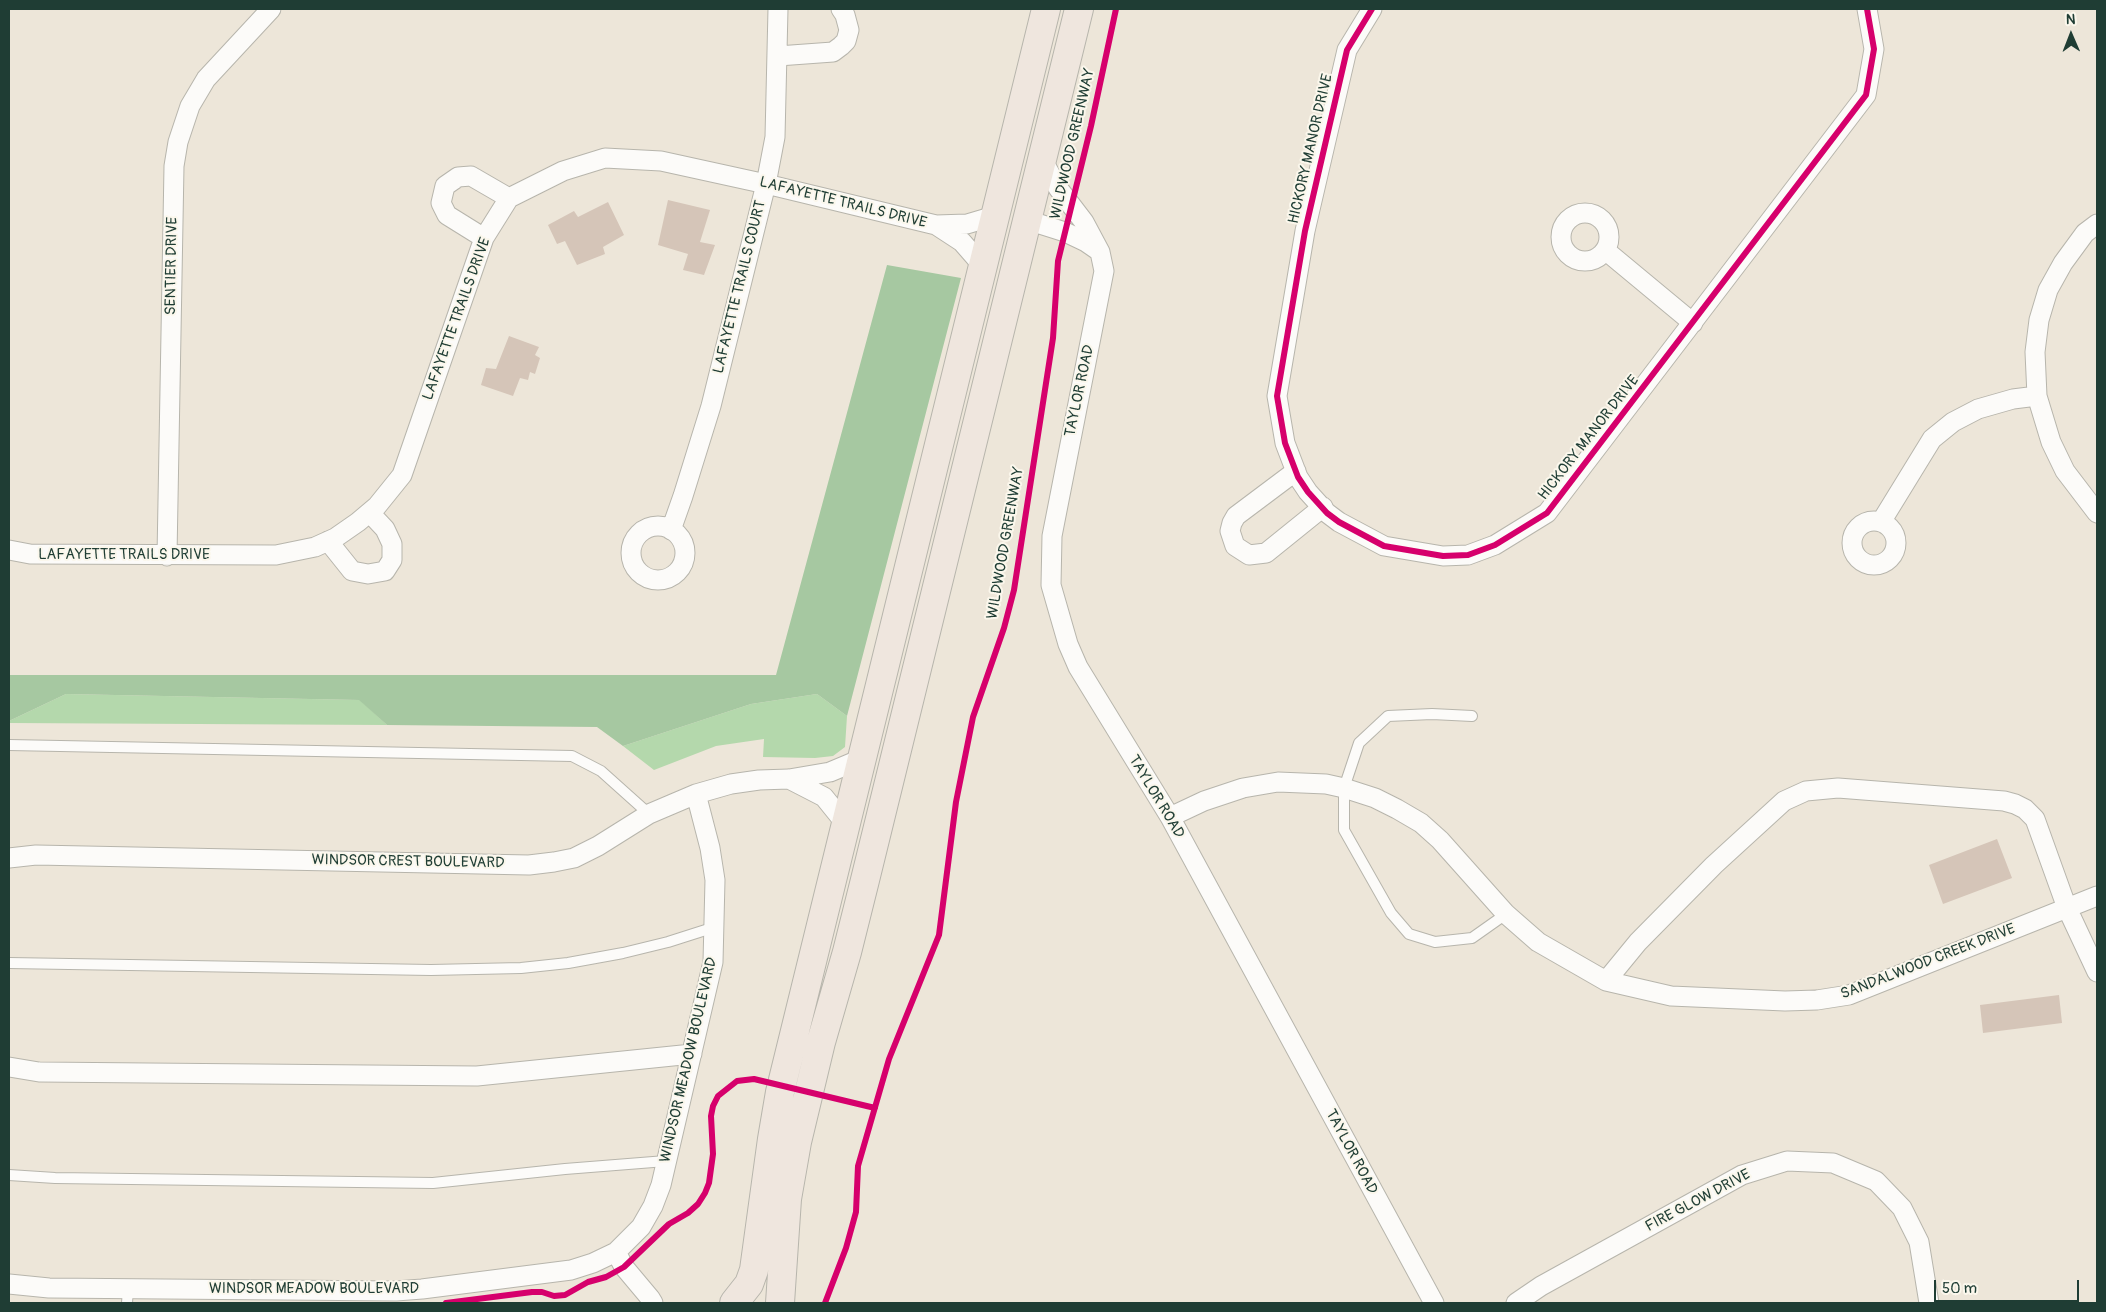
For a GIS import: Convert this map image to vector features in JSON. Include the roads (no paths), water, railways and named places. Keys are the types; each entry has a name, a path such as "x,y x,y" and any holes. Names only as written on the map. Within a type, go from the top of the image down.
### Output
{"main road":[{"path":"734,1303 749,1284 754,1270 780,1092 1046,9"},
{"path":"783,1296 787,1199 797,1142 821,1042 864,884 1079,9"},
{"path":"1006,170 1015,199 1027,220"}],"street":[{"name":"SENTIER DRIVE","path":"167,556 174,166 178,142 190,106 206,79 270,9"},
{"name":"LAFAYETTE TRAILS COURT","path":"671,530 711,406 766,184 775,137 778,9"},
{"path":"778,56 833,52 846,41 849,30 845,15 841,9"},
{"name":"HICKORY MANOR DRIVE","path":"1372,9 1346,50 1305,231 1277,396 1285,443 1296,472 1308,492 1323,508 1339,522 1384,546 1443,556 1468,555 1495,545 1547,513 1866,95 1874,49 1867,9"},
{"name":"LAFAYETTE TRAILS DRIVE","path":"9,550 30,554 276,556 315,547 358,522 377,506 402,475 484,238 509,198 563,171 605,158 661,160 936,226 967,224 994,216"},
{"name":"TAYLOR ROAD","path":"1042,159 1058,188 1084,222 1100,252 1104,271 1056,507 1052,536 1052,584 1065,635 1078,667 1170,817 1434,1303"},
{"path":"484,238 447,215 441,203 444,186 458,177 471,176 509,198"},
{"path":"1027,220 1065,232 1086,242 1100,252"},
{"path":"2097,224 2085,233 2063,263 2048,290 2039,320 2035,352 2037,396 2051,442 2065,471 2097,513"},
{"name":"LAFAYETTE TRAILS DRIVE","path":"936,226 962,242 982,265"},
{"path":"1605,250 1693,323"},
{"path":"1881,522 1932,439 1953,422 1978,409 2013,399 2037,396"},
{"path":"1296,472 1236,516 1230,531 1235,546 1250,555 1266,553 1323,508"},
{"path":"328,541 352,571 368,574 385,571 392,560 392,544 385,529 370,513"},
{"name":"WINDSOR CREST BOULEVARD","path":"9,858 36,854 529,865 574,858 598,846 649,814 696,794 759,780 789,779 830,772 861,758"},
{"name":"WINDSOR CREST BOULEVARD","path":"789,779 824,797 845,823"},
{"name":"SANDALWOOD CREEK DRIVE","path":"1170,817 1204,801 1243,788 1278,782 1326,784 1344,788 1397,808 1420,823 1440,840 1506,914 1538,942 1606,981 1670,996 1785,1001 1825,999 1849,995 2097,896"},
{"path":"1606,981 1638,942 1714,865 1784,802 1806,791 1838,788 2015,804 2025,809 2035,819 2067,908 2097,972"},
{"name":"WINDSOR MEADOW BOULEVARD","path":"9,1284 128,1296 422,1289 571,1270 594,1263 616,1252 641,1227 653,1206 666,1161 713,962 715,880 710,848 696,794"},
{"path":"9,1067 39,1072 477,1076 692,1054"},
{"name":"FIRE GLOW DRIVE","path":"1516,1303 1541,1286 1742,1174 1787,1161 1833,1163 1876,1181 1902,1208 1919,1242 1928,1303"},
{"path":"616,1252 624,1267 655,1301"}],"lane":[{"path":"1472,716 1432,714 1388,716 1359,743 1344,788 1344,830 1392,912 1408,934 1435,942 1472,938 1506,914"},
{"path":"9,746 572,756 601,771 649,814"},
{"path":"9,963 431,970 522,968 623,953 668,942 715,927"},
{"path":"9,1175 65,1178 433,1183 565,1169 666,1161"}]}
